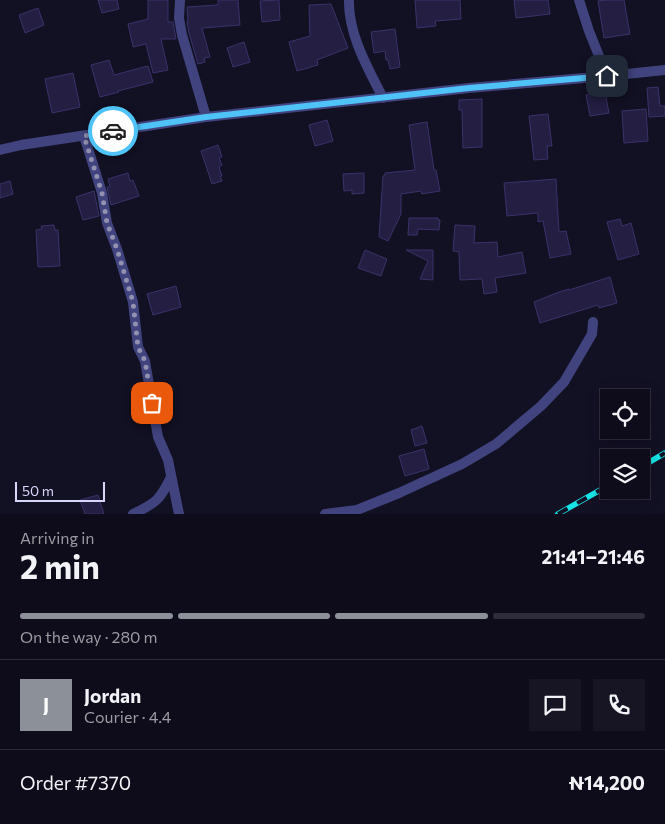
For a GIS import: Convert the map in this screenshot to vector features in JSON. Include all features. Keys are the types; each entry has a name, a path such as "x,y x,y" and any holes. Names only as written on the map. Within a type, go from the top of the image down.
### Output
{"street":[{"path":"180,0 179,18 182,35 206,117"},
{"path":"349,0 353,29 362,54 383,98"},
{"path":"579,0 607,76"},
{"path":"0,150 21,145 206,117 469,88 665,70"},
{"path":"84,136 102,193 107,223 133,302 138,347 145,361 158,437 168,460 178,514"},
{"path":"325,514 356,510 399,493 462,464 496,444 541,406 564,382 592,334 593,322"},
{"path":"133,514 149,506 163,495 171,477"}],"building":[{"path":"98,0 117,0 119,9 102,13"},
{"path":"148,0 168,0 168,22 173,22 176,39 161,39 168,70 153,73 146,44 133,47 128,24 148,19"},
{"path":"218,0 238,0 240,25 202,28 210,57 204,58 205,62 198,64 189,33 187,7 218,5"},
{"path":"279,0 280,20 262,22 260,1"},
{"path":"415,0 460,0 461,19 435,21 436,26 417,28"},
{"path":"514,0 548,0 550,14 516,18"},
{"path":"624,0 630,34 604,38 598,1"},
{"path":"331,4 348,48 317,60 318,65 297,71 289,42 310,36 309,5"},
{"path":"38,8 44,25 25,33 19,15"},
{"path":"395,29 400,67 390,69 385,51 374,53 371,32"},
{"path":"244,42 250,62 233,67 227,48"},
{"path":"109,60 114,75 148,66 153,82 100,97 91,65"},
{"path":"73,73 80,107 52,113 45,79"},
{"path":"658,87 660,106 665,106 665,116 649,117 647,88"},
{"path":"605,92 609,113 590,116 586,95"},
{"path":"482,99 482,147 463,148 462,110 459,110 459,100"},
{"path":"646,109 648,141 624,143 622,111"},
{"path":"548,114 552,146 547,146 548,159 534,160 529,116"},
{"path":"327,120 333,141 315,146 309,125"},
{"path":"427,122 434,170 436,170 440,191 422,194 421,191 401,194 401,214 388,241 379,237 383,176 385,173 415,170 409,125"},
{"path":"218,145 222,157 219,158 222,165 219,167 222,181 212,184 201,151"},
{"path":"128,173 130,181 133,180 139,196 111,205 107,187 110,187 108,179"},
{"path":"364,173 364,193 352,194 352,190 344,191 343,174"},
{"path":"556,179 559,232 566,231 571,254 550,258 543,221 538,222 538,213 507,216 504,183"},
{"path":"10,181 13,194 0,198 0,184"},
{"path":"94,191 99,216 83,220 76,197"},
{"path":"409,218 438,218 440,220 439,230 418,229 417,235 408,235"},
{"path":"620,219 622,226 631,223 639,254 618,260 607,222"},
{"path":"54,225 55,230 58,230 60,266 38,267 36,230 42,229 41,226"},
{"path":"455,225 475,226 474,243 497,242 498,257 522,252 526,273 495,278 497,292 484,294 482,279 460,280 459,252 453,251"},
{"path":"365,250 387,259 381,276 358,268"},
{"path":"406,250 433,250 433,280 420,279 428,261"},
{"path":"610,277 617,303 599,308 598,305 540,323 534,302 559,292"},
{"path":"176,286 181,307 153,315 147,294"},
{"path":"422,426 427,443 415,446 411,430"},
{"path":"424,449 429,469 405,476 399,456"},
{"path":"98,495 104,514 85,514 80,500"}],"railway":[{"path":"650,462 665,453"},
{"path":"558,514 600,490"}],"way so far":[{"path":"113,131 84,136 102,193 107,223 133,302 138,347 145,361 152,403"}],"route":[{"path":"113,131 206,117 469,88 607,76"}]}
